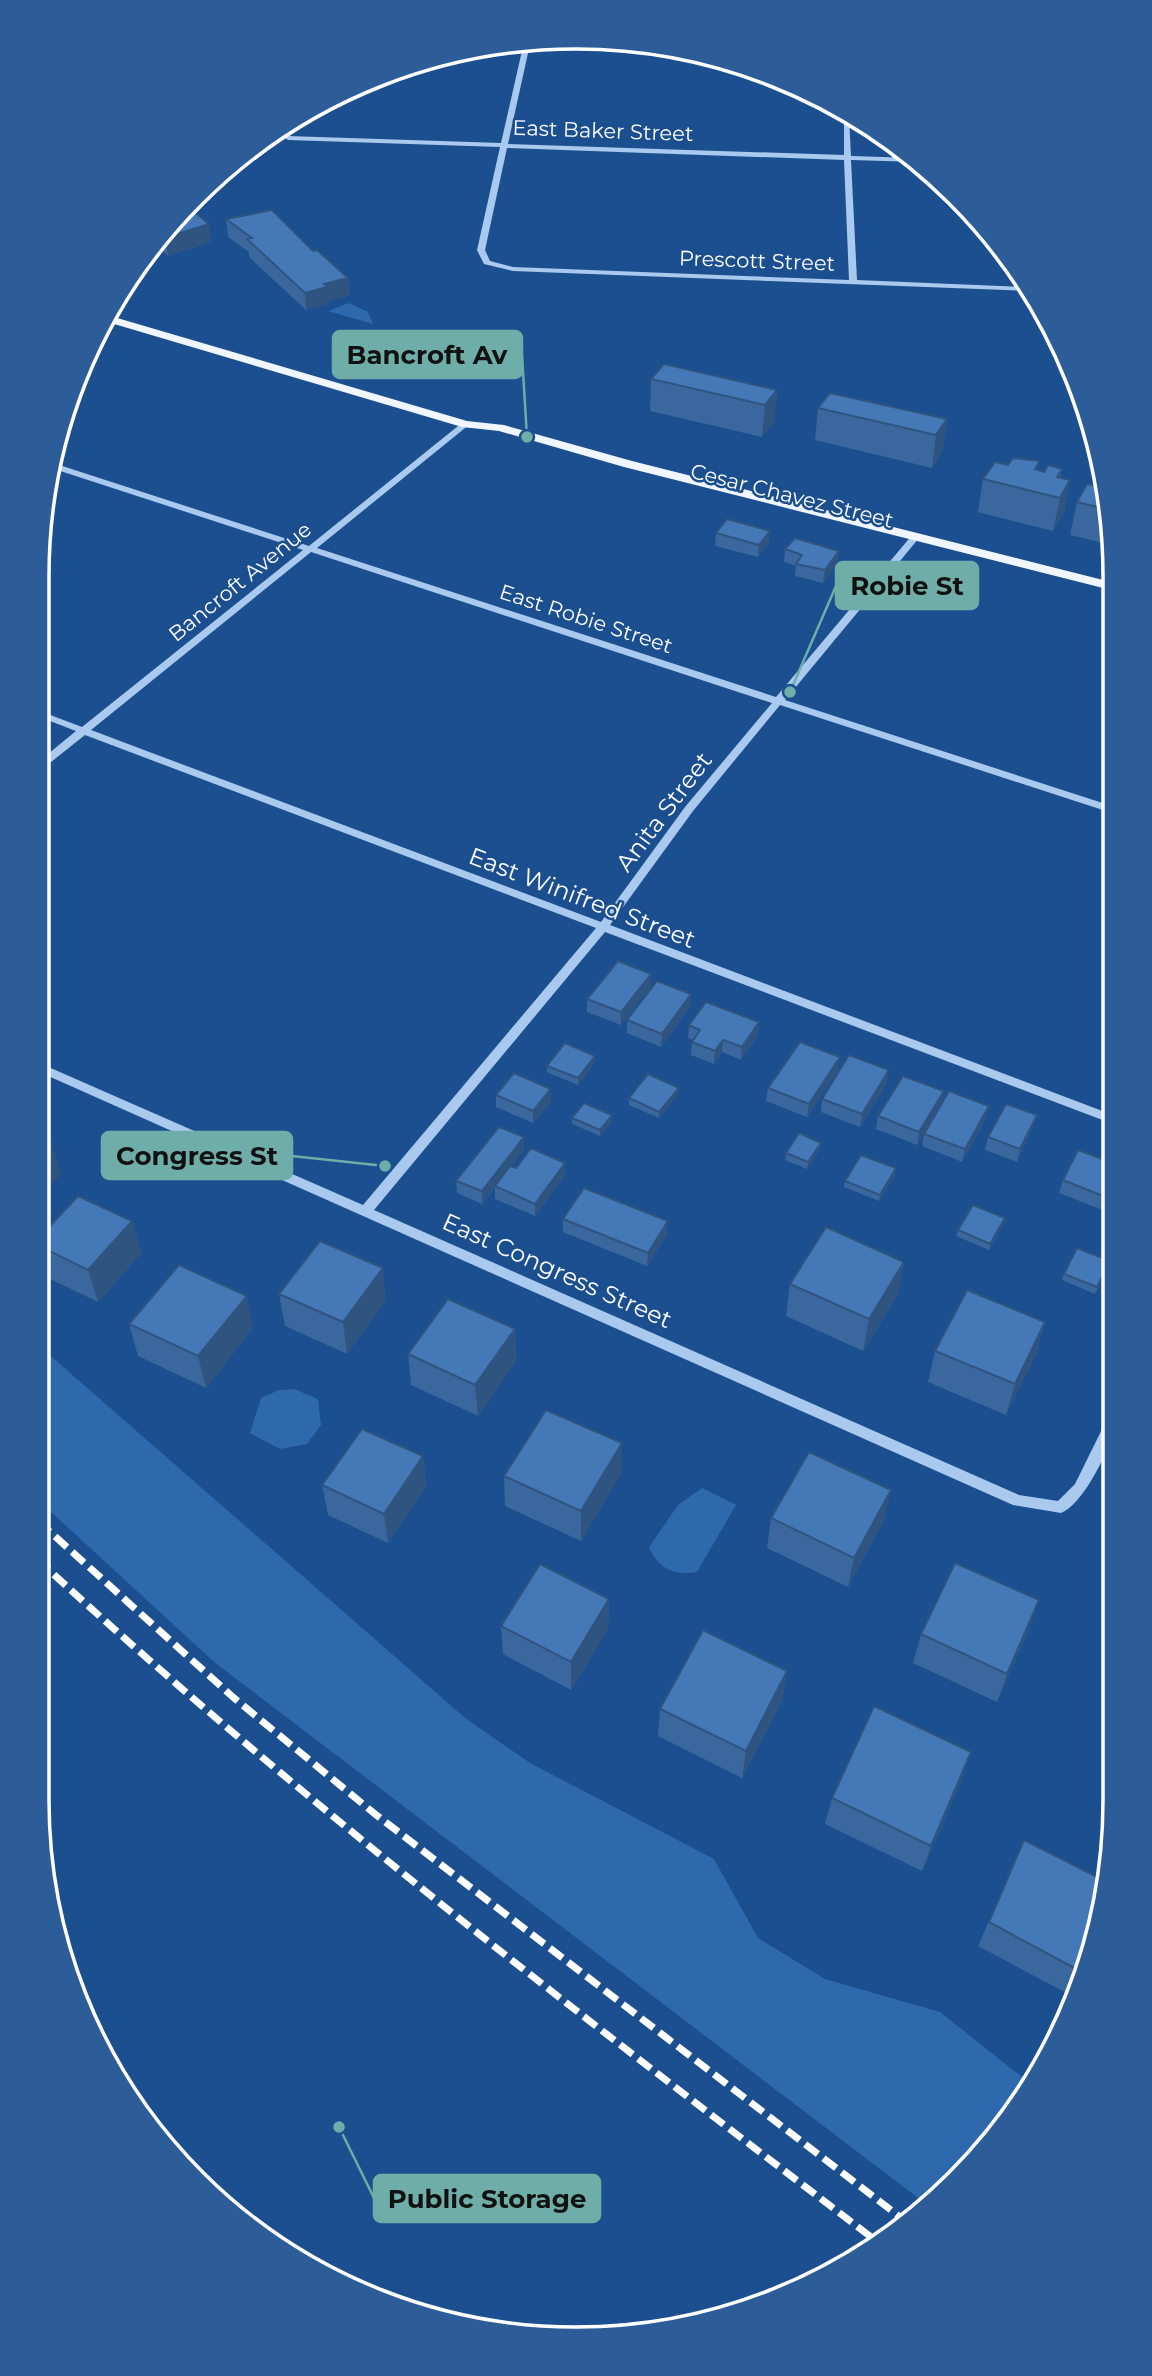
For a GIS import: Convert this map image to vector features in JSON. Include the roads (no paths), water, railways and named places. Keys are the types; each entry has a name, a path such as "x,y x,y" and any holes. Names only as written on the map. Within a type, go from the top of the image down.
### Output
{"main road":[{"name":"Cesar Chavez Street","path":"115,321 466,424 491,435 618,472 1103,584"},
{"name":"Cesar Chavez Street","path":"912,541 1103,595"}],"street":[{"path":"502,145 525,52"},
{"path":"847,124 853,283"},
{"name":"East Baker Street","path":"288,138 899,159"},
{"name":"Prescott Street","path":"502,145 481,250 487,262 513,269 1017,289"},
{"name":"Bancroft Avenue","path":"49,758 466,424"},
{"name":"East Robie Street","path":"60,468 1103,807"},
{"name":"Anita Street","path":"366,1211 602,928 689,809 912,541"},
{"name":"East Winifred Street","path":"49,717 1103,1116"},
{"name":"East Congress Street","path":"49,1071 1018,1501 1061,1507 1080,1488 1103,1441"}],"railway":[{"path":"49,1531 234,1698 375,1814 899,2216"},
{"path":"49,1570 137,1650 343,1824 660,2076 871,2237"}],"place":[{"name":"Bancroft Av","path":"527,437"},
{"name":"Robie St","path":"790,692"},
{"name":"Congress St","path":"385,1166"},
{"name":"Public Storage","path":"339,2127"}]}
